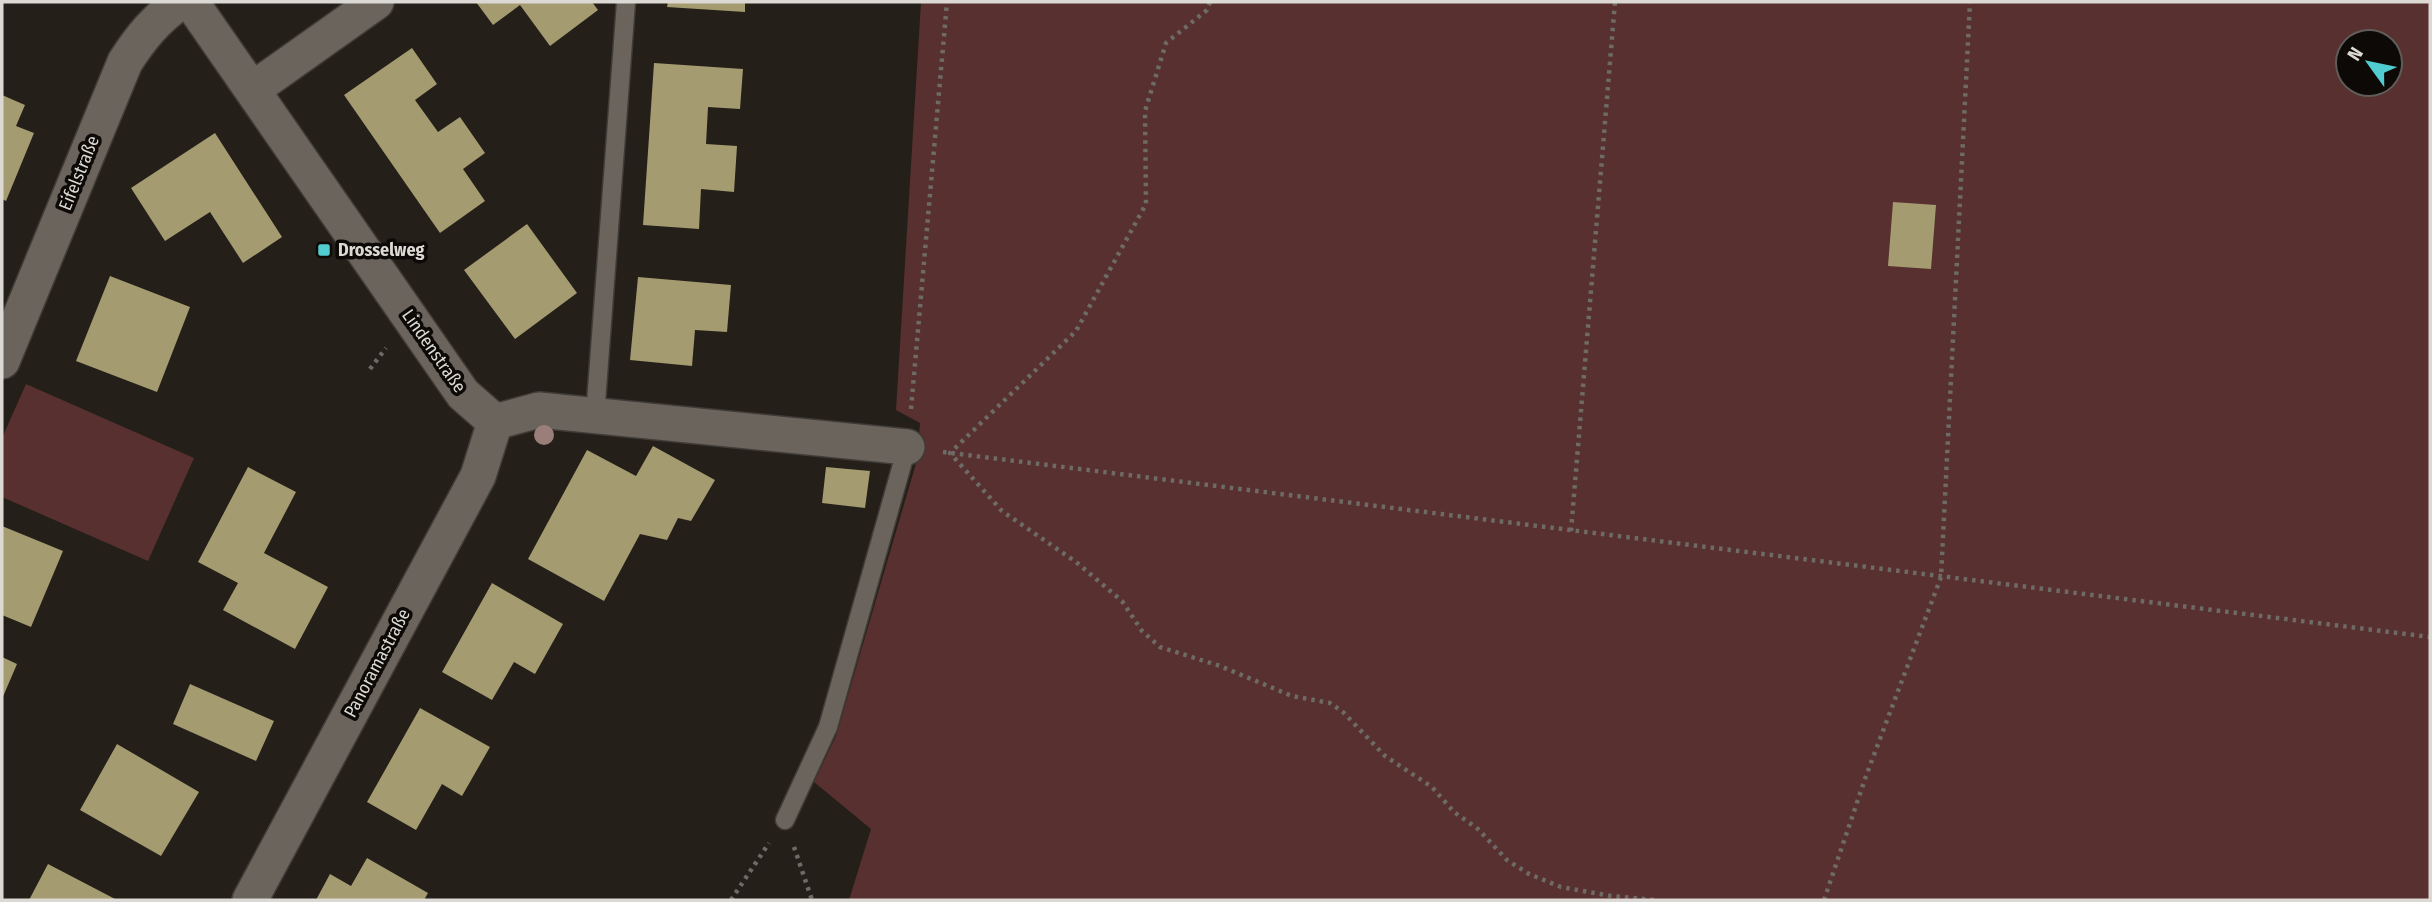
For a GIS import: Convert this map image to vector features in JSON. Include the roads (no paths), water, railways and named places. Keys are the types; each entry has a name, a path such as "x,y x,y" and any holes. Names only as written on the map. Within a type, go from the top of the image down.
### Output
{"street":[{"name":"Eifelstraße","path":"2,361 125,62 142,35 160,16 180,2"},
{"name":"Lindenstraße","path":"191,2 463,394 495,422"},
{"path":"252,90 376,2"},
{"path":"495,422 538,410 907,447"},
{"name":"Panoramastraße","path":"250,900 478,476 495,422"}],"lane":[{"path":"595,416 626,2"},
{"path":"785,820 828,727 907,447"}],"place":[{"name":"Drosselweg","path":"324,250"}]}
